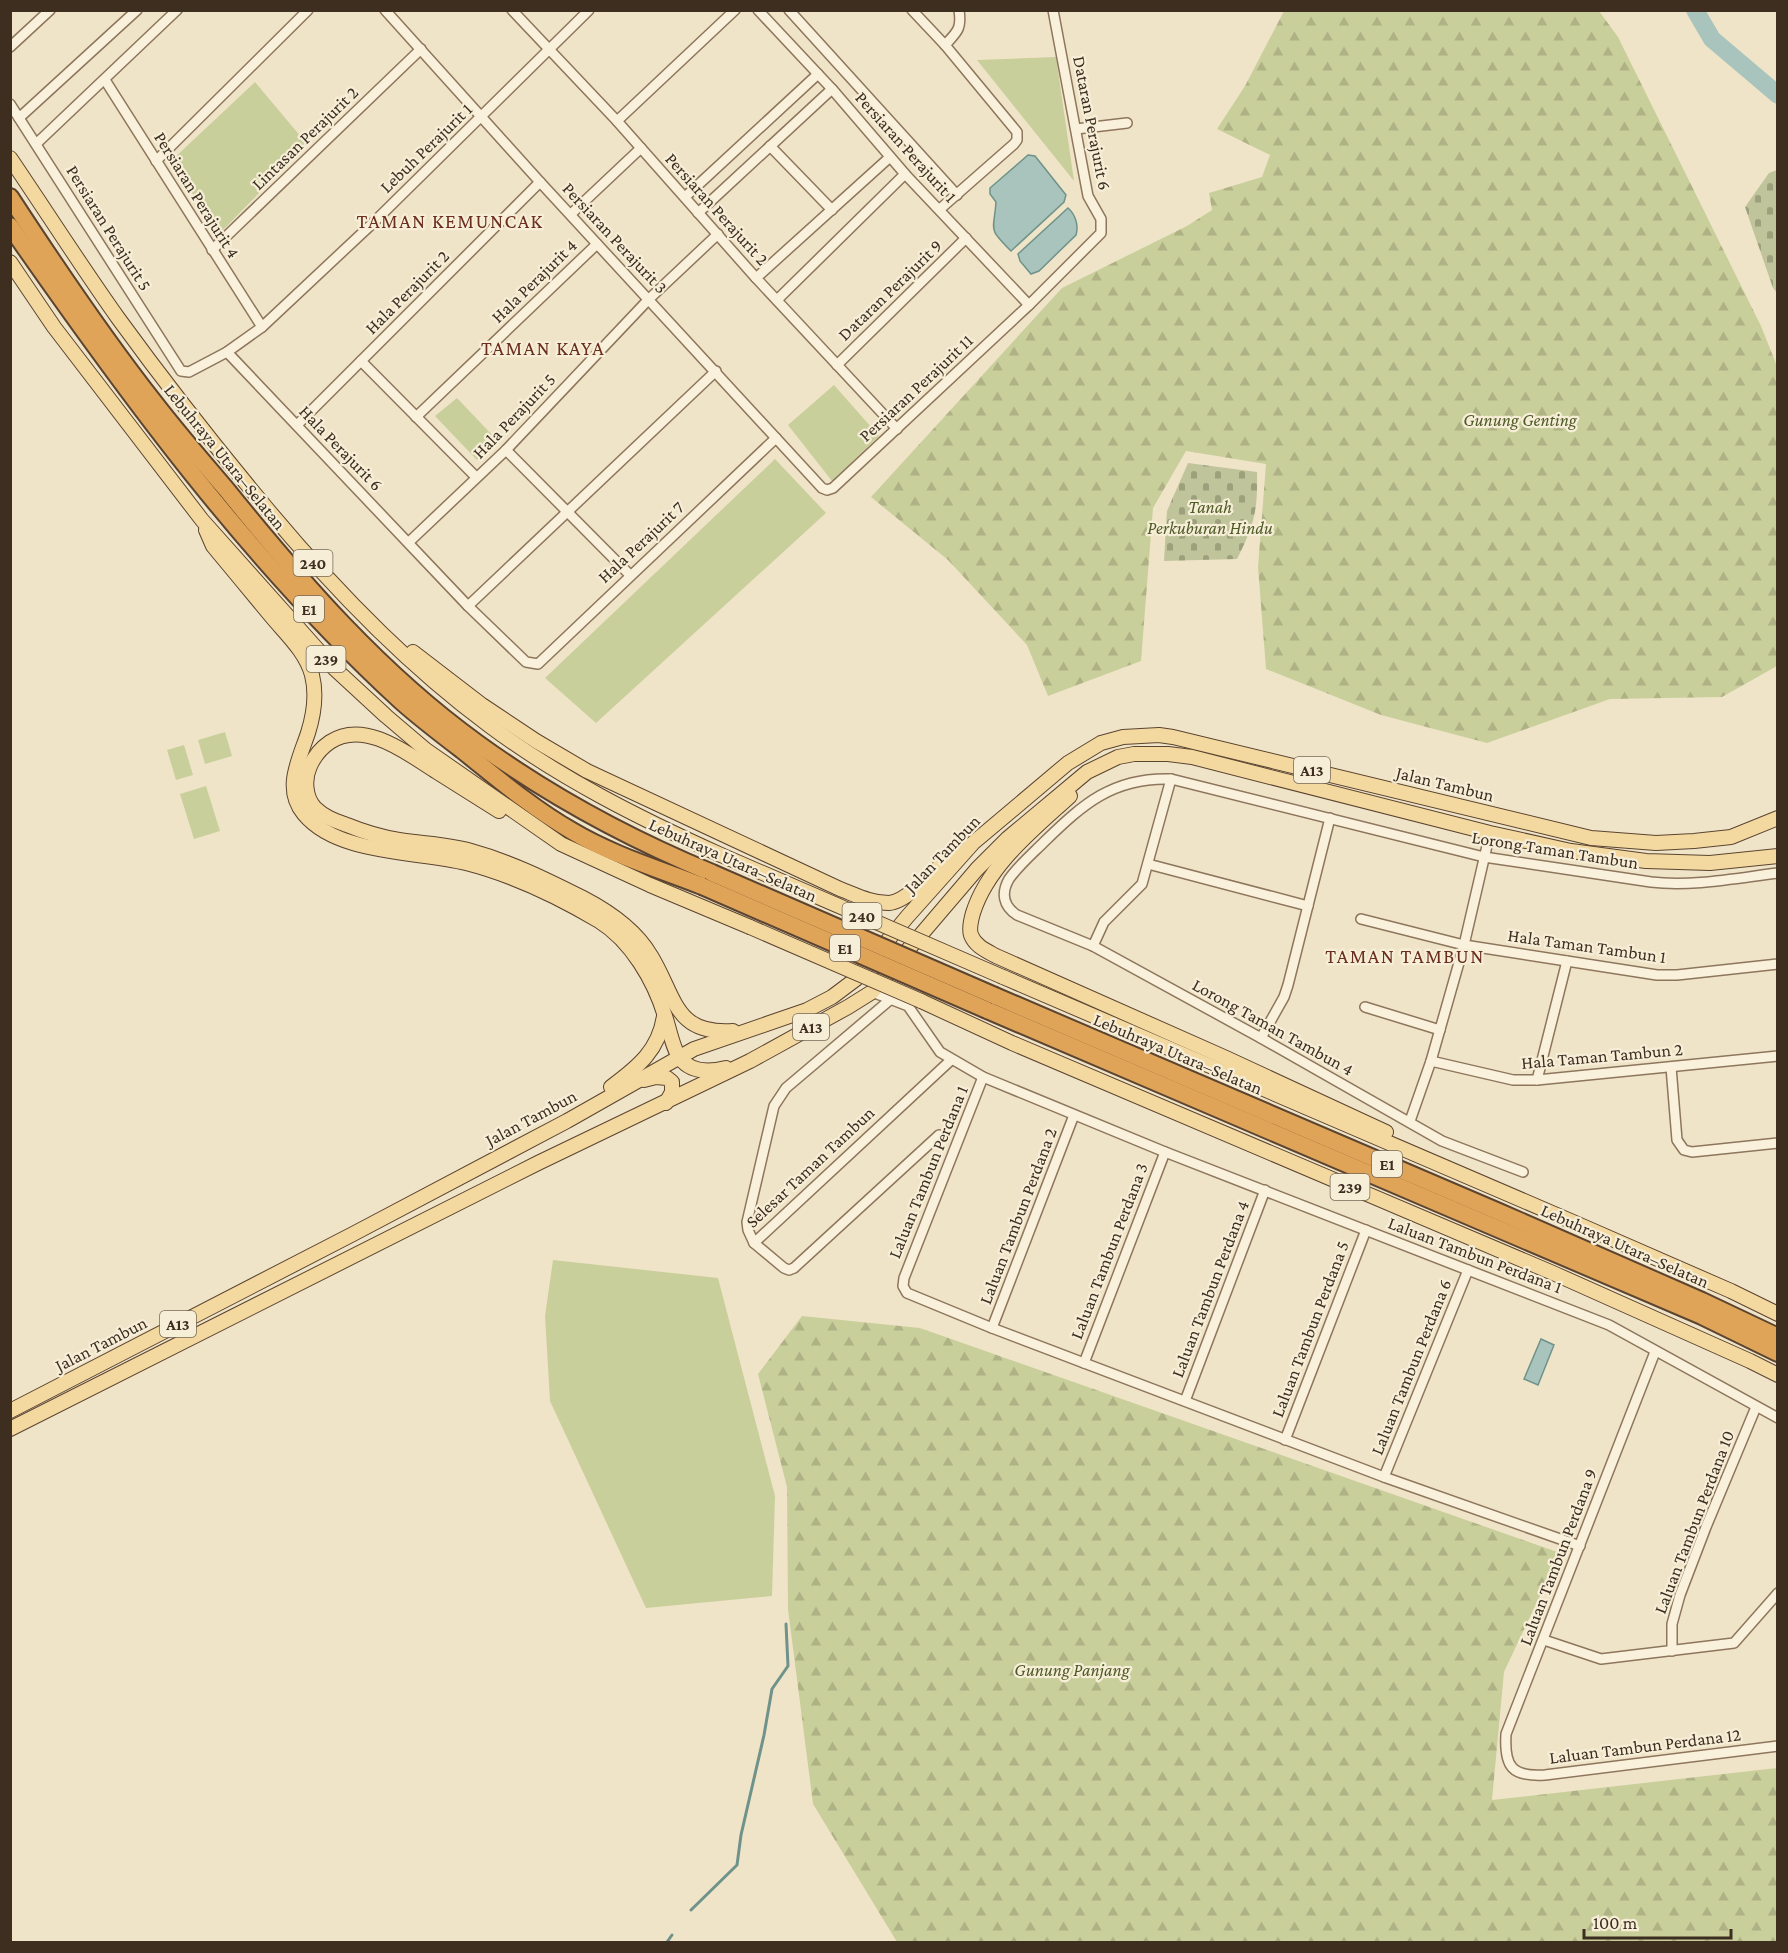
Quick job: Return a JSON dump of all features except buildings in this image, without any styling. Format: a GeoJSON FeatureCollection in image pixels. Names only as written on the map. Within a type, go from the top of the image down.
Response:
{"type":"FeatureCollection","features":[{"type":"Feature","properties":{"kind":"highway","name":"Lebuhraya Utara–Selatan"},"geometry":{"type":"LineString","coordinates":[[10,196],[63,276],[152,400],[306,585],[373,656],[476,742],[530,779],[707,880]]}},
{"type":"Feature","properties":{"kind":"highway","name":"Lebuhraya Utara–Selatan"},"geometry":{"type":"LineString","coordinates":[[10,226],[80,326],[190,472],[249,543],[332,635],[395,695],[518,795],[572,831],[612,850],[707,880],[1702,1316],[1778,1353]]}},
{"type":"Feature","properties":{"kind":"highway","name":"Lebuhraya Utara–Selatan"},"geometry":{"type":"LineString","coordinates":[[991,1003],[1520,1221],[1778,1337]]}},
{"type":"Feature","properties":{"kind":"main road","name":"240"},"geometry":{"type":"LineString","coordinates":[[10,158],[117,317],[172,390],[308,558],[380,633],[437,684],[491,727],[544,762],[610,802],[721,855],[1720,1286],[1778,1314]]}},
{"type":"Feature","properties":{"kind":"main road","name":"239"},"geometry":{"type":"LineString","coordinates":[[10,262],[54,327],[202,520],[334,668],[426,750],[561,844],[1012,1043],[1573,1282],[1750,1361],[1778,1376]]}},
{"type":"Feature","properties":{"kind":"main road"},"geometry":{"type":"LineString","coordinates":[[202,520],[213,546],[293,642],[311,671],[315,693],[314,708],[308,733],[295,765],[293,782],[297,805],[315,825],[365,846],[439,858],[493,871],[541,889],[583,911],[606,925],[640,963],[660,1000],[679,1058],[689,1067],[703,1071],[716,1071],[748,1062]]}},
{"type":"Feature","properties":{"kind":"main road"},"geometry":{"type":"LineString","coordinates":[[380,633],[415,654],[509,723],[587,771],[840,889],[871,901],[897,901],[913,890],[954,852],[974,843]]}},
{"type":"Feature","properties":{"kind":"main road"},"geometry":{"type":"LineString","coordinates":[[561,844],[526,828],[382,740],[352,734],[341,736],[320,749],[309,768],[306,779],[309,800],[326,816],[366,833],[469,850],[506,861],[545,879],[612,915],[630,930],[651,955],[674,1002],[688,1021],[697,1027],[717,1032],[752,1029]]}},
{"type":"Feature","properties":{"kind":"main road","name":"Jalan Tambun"},"geometry":{"type":"LineString","coordinates":[[10,1411],[350,1237],[567,1121],[694,1049],[807,1010],[832,997],[856,979],[907,917],[974,843],[1068,763],[1101,743],[1123,737],[1159,735],[1198,742],[1591,838],[1656,843],[1694,841],[1731,837],[1778,818]]}},
{"type":"Feature","properties":{"kind":"main road","name":"Jalan Tambun"},"geometry":{"type":"LineString","coordinates":[[10,1429],[91,1386],[538,1163],[748,1062],[872,992],[962,886],[1008,838],[1087,772],[1118,757],[1134,754],[1168,754],[1192,757],[1490,833],[1571,851],[1636,861],[1710,863],[1778,856]]}},
{"type":"Feature","properties":{"kind":"main road"},"geometry":{"type":"LineString","coordinates":[[1087,772],[1075,792],[1017,847],[983,887],[970,925],[970,934],[976,942],[996,956],[1450,1161],[1475,1180]]}},
{"type":"Feature","properties":{"kind":"main road"},"geometry":{"type":"LineString","coordinates":[[567,1121],[617,1083],[651,1052],[662,1030],[665,1014]]}},
{"type":"Feature","properties":{"kind":"main road"},"geometry":{"type":"LineString","coordinates":[[630,1084],[656,1077],[667,1078],[672,1083],[672,1092],[666,1102]]}},
{"type":"Feature","properties":{"kind":"main road"},"geometry":{"type":"LineString","coordinates":[[293,1287],[308,1273],[336,1255],[350,1237],[372,1237],[410,1219],[431,1217]]}},
{"type":"Feature","properties":{"kind":"street"},"geometry":{"type":"LineString","coordinates":[[10,47],[50,10]]}},
{"type":"Feature","properties":{"kind":"street"},"geometry":{"type":"LineString","coordinates":[[19,118],[137,10]]}},
{"type":"Feature","properties":{"kind":"street"},"geometry":{"type":"LineString","coordinates":[[36,144],[177,10]]}},
{"type":"Feature","properties":{"kind":"street"},"geometry":{"type":"LineString","coordinates":[[156,161],[309,10]]}},
{"type":"Feature","properties":{"kind":"street","name":"Persiaran Perajurit 3"},"geometry":{"type":"LineString","coordinates":[[385,10],[822,488]]}},
{"type":"Feature","properties":{"kind":"street","name":"Persiaran Perajurit 2"},"geometry":{"type":"LineString","coordinates":[[512,10],[617,121],[756,278],[897,429]]}},
{"type":"Feature","properties":{"kind":"street","name":"Lebuh Perajurit 1"},"geometry":{"type":"LineString","coordinates":[[227,352],[262,327],[589,10]]}},
{"type":"Feature","properties":{"kind":"street"},"geometry":{"type":"LineString","coordinates":[[617,121],[735,10]]}},
{"type":"Feature","properties":{"kind":"street","name":"Persiaran Perajurit 1"},"geometry":{"type":"LineString","coordinates":[[758,10],[832,89],[905,174],[1029,304]]}},
{"type":"Feature","properties":{"kind":"street","name":"Persiaran Perajurit 1"},"geometry":{"type":"LineString","coordinates":[[789,10],[957,195]]}},
{"type":"Feature","properties":{"kind":"street"},"geometry":{"type":"LineString","coordinates":[[912,10],[945,45],[1015,128],[1018,136],[1014,144],[940,209]]}},
{"type":"Feature","properties":{"kind":"street"},"geometry":{"type":"LineString","coordinates":[[945,45],[960,28],[959,10]]}},
{"type":"Feature","properties":{"kind":"street","name":"Dataran Perajurit 6"},"geometry":{"type":"LineString","coordinates":[[1053,10],[1088,196],[1101,219],[1102,226],[1098,238]]}},
{"type":"Feature","properties":{"kind":"street","name":"Lintasan Perajurit 2"},"geometry":{"type":"LineString","coordinates":[[212,250],[421,49]]}},
{"type":"Feature","properties":{"kind":"street"},"geometry":{"type":"LineString","coordinates":[[685,197],[818,74]]}},
{"type":"Feature","properties":{"kind":"street","name":"Persiaran Perajurit 4"},"geometry":{"type":"LineString","coordinates":[[105,80],[262,327]]}},
{"type":"Feature","properties":{"kind":"street"},"geometry":{"type":"LineString","coordinates":[[698,213],[832,89]]}},
{"type":"Feature","properties":{"kind":"street","name":"Persiaran Perajurit 5"},"geometry":{"type":"LineString","coordinates":[[10,104],[179,369],[189,372],[227,352]]}},
{"type":"Feature","properties":{"kind":"street"},"geometry":{"type":"LineString","coordinates":[[1076,129],[1126,123]]}},
{"type":"Feature","properties":{"kind":"street"},"geometry":{"type":"LineString","coordinates":[[770,146],[832,210]]}},
{"type":"Feature","properties":{"kind":"street"},"geometry":{"type":"LineString","coordinates":[[571,214],[641,148]]}},
{"type":"Feature","properties":{"kind":"street"},"geometry":{"type":"LineString","coordinates":[[756,278],[890,157]]}},
{"type":"Feature","properties":{"kind":"street"},"geometry":{"type":"LineString","coordinates":[[777,300],[905,174]]}},
{"type":"Feature","properties":{"kind":"street","name":"Hala Perajurit 2"},"geometry":{"type":"LineString","coordinates":[[297,425],[540,182]]}},
{"type":"Feature","properties":{"kind":"street","name":"Hala Perajurit 5"},"geometry":{"type":"LineString","coordinates":[[409,542],[506,450],[649,299],[718,234]]}},
{"type":"Feature","properties":{"kind":"street","name":"Dataran Perajurit 9"},"geometry":{"type":"LineString","coordinates":[[837,365],[966,238]]}},
{"type":"Feature","properties":{"kind":"street","name":"Persiaran Perajurit 11"},"geometry":{"type":"LineString","coordinates":[[822,488],[827,490],[833,488],[1098,238]]}},
{"type":"Feature","properties":{"kind":"street","name":"Hala Perajurit 4"},"geometry":{"type":"LineString","coordinates":[[416,417],[597,244]]}},
{"type":"Feature","properties":{"kind":"street","name":"Hala Perajurit 6"},"geometry":{"type":"LineString","coordinates":[[227,352],[468,606],[526,662]]}},
{"type":"Feature","properties":{"kind":"street"},"geometry":{"type":"LineString","coordinates":[[361,361],[476,477]]}},
{"type":"Feature","properties":{"kind":"street"},"geometry":{"type":"LineString","coordinates":[[468,606],[716,371]]}},
{"type":"Feature","properties":{"kind":"street","name":"Hala Perajurit 7"},"geometry":{"type":"LineString","coordinates":[[526,662],[538,664],[776,438]]}},
{"type":"Feature","properties":{"kind":"street"},"geometry":{"type":"LineString","coordinates":[[506,450],[630,575]]}},
{"type":"Feature","properties":{"kind":"street"},"geometry":{"type":"LineString","coordinates":[[1093,946],[1104,922],[1142,884],[1171,779]]}},
{"type":"Feature","properties":{"kind":"street","name":"Lorong Taman Tambun"},"geometry":{"type":"LineString","coordinates":[[1008,909],[1004,891],[1009,879],[1064,822],[1098,795],[1110,789],[1143,780],[1171,779],[1484,857],[1665,884],[1778,873]]}},
{"type":"Feature","properties":{"kind":"street"},"geometry":{"type":"LineString","coordinates":[[1262,1038],[1284,997],[1330,818]]}},
{"type":"Feature","properties":{"kind":"street"},"geometry":{"type":"LineString","coordinates":[[1410,1121],[1431,1061],[1464,945],[1490,833]]}},
{"type":"Feature","properties":{"kind":"street"},"geometry":{"type":"LineString","coordinates":[[1148,864],[1308,906]]}},
{"type":"Feature","properties":{"kind":"street","name":"Lorong Taman Tambun 4"},"geometry":{"type":"LineString","coordinates":[[1008,909],[1017,915],[1093,946],[1262,1038],[1442,1141],[1523,1172]]}},
{"type":"Feature","properties":{"kind":"street","name":"Hala Taman Tambun 1"},"geometry":{"type":"LineString","coordinates":[[1361,919],[1464,945],[1657,975],[1677,975],[1778,964]]}},
{"type":"Feature","properties":{"kind":"street"},"geometry":{"type":"LineString","coordinates":[[1537,1080],[1567,961]]}},
{"type":"Feature","properties":{"kind":"street","name":"Laluan Tambun Perdana 1"},"geometry":{"type":"LineString","coordinates":[[872,992],[908,1006],[940,1053],[983,1077],[1165,1152],[1609,1325],[1778,1418]]}},
{"type":"Feature","properties":{"kind":"street","name":"Selesar Taman Tambun"},"geometry":{"type":"LineString","coordinates":[[891,999],[797,1078],[779,1096],[774,1106],[747,1222],[754,1243],[951,1060]]}},
{"type":"Feature","properties":{"kind":"street"},"geometry":{"type":"LineString","coordinates":[[1365,1006],[1440,1029]]}},
{"type":"Feature","properties":{"kind":"street","name":"Hala Taman Tambun 2"},"geometry":{"type":"LineString","coordinates":[[1431,1061],[1502,1078],[1537,1080],[1778,1056]]}},
{"type":"Feature","properties":{"kind":"street"},"geometry":{"type":"LineString","coordinates":[[1671,1068],[1677,1140],[1684,1150],[1692,1152],[1778,1143]]}},
{"type":"Feature","properties":{"kind":"street","name":"Laluan Tambun Perdana 1"},"geometry":{"type":"LineString","coordinates":[[983,1077],[904,1278],[903,1286],[911,1295],[992,1328]]}},
{"type":"Feature","properties":{"kind":"street","name":"Laluan Tambun Perdana 2"},"geometry":{"type":"LineString","coordinates":[[992,1328],[1074,1115]]}},
{"type":"Feature","properties":{"kind":"street"},"geometry":{"type":"LineString","coordinates":[[754,1243],[784,1268],[789,1270],[794,1268],[939,1135]]}},
{"type":"Feature","properties":{"kind":"street","name":"Laluan Tambun Perdana 3"},"geometry":{"type":"LineString","coordinates":[[1084,1363],[1165,1152]]}},
{"type":"Feature","properties":{"kind":"street","name":"Laluan Tambun Perdana 4"},"geometry":{"type":"LineString","coordinates":[[1185,1401],[1265,1190]]}},
{"type":"Feature","properties":{"kind":"street","name":"Laluan Tambun Perdana 5"},"geometry":{"type":"LineString","coordinates":[[1285,1440],[1366,1230]]}},
{"type":"Feature","properties":{"kind":"street","name":"Laluan Tambun Perdana 6"},"geometry":{"type":"LineString","coordinates":[[1384,1477],[1468,1270]]}},
{"type":"Feature","properties":{"kind":"street"},"geometry":{"type":"LineString","coordinates":[[992,1328],[1384,1477],[1580,1546]]}},
{"type":"Feature","properties":{"kind":"street","name":"Laluan Tambun Perdana 9"},"geometry":{"type":"LineString","coordinates":[[1517,1773],[1508,1762],[1505,1748],[1506,1734],[1655,1352]]}},
{"type":"Feature","properties":{"kind":"street","name":"Laluan Tambun Perdana 10"},"geometry":{"type":"LineString","coordinates":[[1672,1652],[1672,1624],[1680,1595],[1756,1407]]}},
{"type":"Feature","properties":{"kind":"street"},"geometry":{"type":"LineString","coordinates":[[1544,1640],[1600,1659],[1672,1652],[1734,1642],[1778,1593]]}},
{"type":"Feature","properties":{"kind":"street","name":"Laluan Tambun Perdana 12"},"geometry":{"type":"LineString","coordinates":[[1517,1773],[1531,1776],[1545,1775],[1778,1746]]}},
{"type":"Feature","properties":{"kind":"green space","name":"Gunung Genting"},"geometry":{"type":"Polygon","coordinates":[[[1284,11],[1599,11],[1618,37],[1761,326],[1777,366],[1777,666],[1722,697],[1610,699],[1487,743],[1381,715],[1266,669],[1258,567],[1266,464],[1186,451],[1153,508],[1141,661],[1048,696],[1027,645],[948,560],[871,497],[1062,288],[1187,226],[1212,210],[1209,193],[1262,177],[1270,155],[1217,129],[1245,86],[1284,11]]]}},
{"type":"Feature","properties":{"kind":"green space"},"geometry":{"type":"Polygon","coordinates":[[[1056,57],[1074,181],[977,60],[1056,57]]]}},
{"type":"Feature","properties":{"kind":"green space"},"geometry":{"type":"Polygon","coordinates":[[[255,82],[307,144],[219,234],[171,161],[255,82]]]}},
{"type":"Feature","properties":{"kind":"green space"},"geometry":{"type":"Polygon","coordinates":[[[1778,170],[1777,293],[1773,288],[1745,207],[1769,173],[1778,170]]]}},
{"type":"Feature","properties":{"kind":"green space"},"geometry":{"type":"Polygon","coordinates":[[[834,385],[879,436],[832,481],[788,425],[834,385]]]}},
{"type":"Feature","properties":{"kind":"green space"},"geometry":{"type":"Polygon","coordinates":[[[457,398],[496,439],[477,460],[435,416],[457,398]]]}},
{"type":"Feature","properties":{"kind":"green space"},"geometry":{"type":"Polygon","coordinates":[[[775,459],[826,513],[596,723],[545,678],[775,459]]]}},
{"type":"Feature","properties":{"kind":"green space","name":"Tanah Perkuburan Hindu"},"geometry":{"type":"Polygon","coordinates":[[[1188,463],[1257,472],[1254,517],[1237,559],[1164,561],[1167,511],[1188,463]]]}},
{"type":"Feature","properties":{"kind":"green space"},"geometry":{"type":"Polygon","coordinates":[[[225,732],[232,756],[205,764],[198,740],[225,732]]]}},
{"type":"Feature","properties":{"kind":"green space"},"geometry":{"type":"Polygon","coordinates":[[[184,745],[193,775],[176,780],[167,750],[184,745]]]}},
{"type":"Feature","properties":{"kind":"green space"},"geometry":{"type":"Polygon","coordinates":[[[206,786],[220,831],[194,839],[180,794],[206,786]]]}},
{"type":"Feature","properties":{"kind":"green space"},"geometry":{"type":"Polygon","coordinates":[[[553,1260],[718,1278],[775,1496],[772,1596],[646,1608],[550,1401],[545,1316],[553,1260]]]}},
{"type":"Feature","properties":{"kind":"green space","name":"Gunung Panjang"},"geometry":{"type":"Polygon","coordinates":[[[802,1316],[920,1328],[1560,1553],[1504,1672],[1492,1800],[1777,1768],[1777,1942],[897,1942],[813,1804],[788,1609],[787,1487],[758,1374],[802,1316]]]}},
{"type":"Feature","properties":{"kind":"water"},"geometry":{"type":"Polygon","coordinates":[[[1028,155],[1035,156],[1066,195],[1064,202],[1011,251],[995,233],[996,202],[990,194],[990,188],[1028,155]]]}},
{"type":"Feature","properties":{"kind":"water"},"geometry":{"type":"Polygon","coordinates":[[[1068,208],[1076,220],[1076,235],[1039,271],[1031,274],[1020,261],[1018,254],[1068,208]]]}},
{"type":"Feature","properties":{"kind":"water"},"geometry":{"type":"Polygon","coordinates":[[[1541,1339],[1554,1345],[1538,1385],[1524,1379],[1541,1339]]]}},
{"type":"Feature","properties":{"kind":"waterway"},"geometry":{"type":"LineString","coordinates":[[1695,10],[1712,39],[1778,95]]}},
{"type":"Feature","properties":{"kind":"waterway"},"geometry":{"type":"LineString","coordinates":[[691,1910],[737,1865],[741,1835],[772,1689],[788,1666],[786,1624]]}},
{"type":"Feature","properties":{"kind":"waterway"},"geometry":{"type":"LineString","coordinates":[[667,1942],[672,1935]]}},
{"type":"Feature","properties":{"kind":"district","name":"TAMAN KEMUNCAK"},"geometry":{"type":"Point","coordinates":[450,221]}},
{"type":"Feature","properties":{"kind":"district","name":"TAMAN KAYA"},"geometry":{"type":"Point","coordinates":[543,348]}},
{"type":"Feature","properties":{"kind":"district","name":"TAMAN TAMBUN"},"geometry":{"type":"Point","coordinates":[1405,956]}}]}
